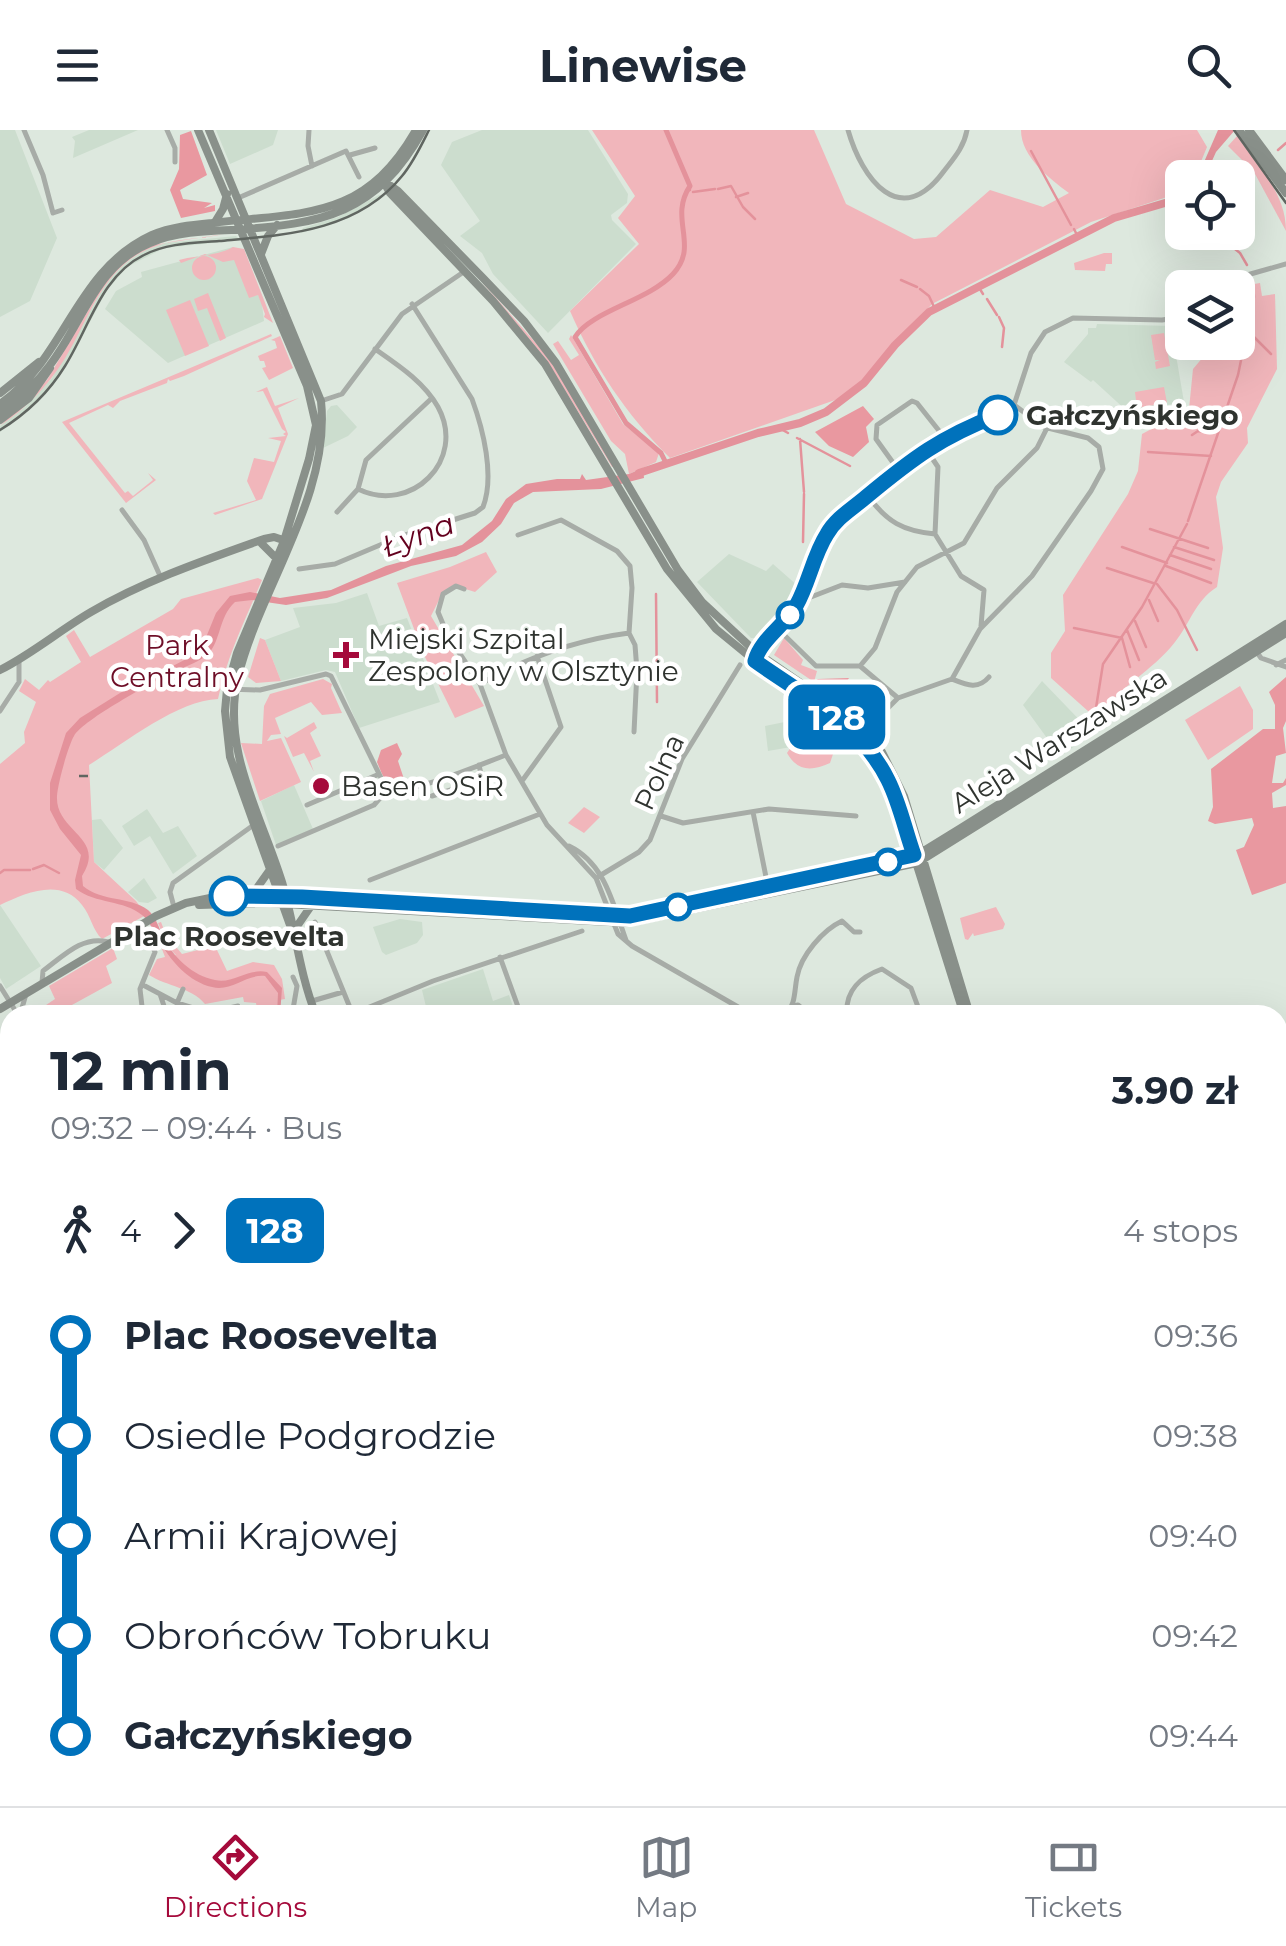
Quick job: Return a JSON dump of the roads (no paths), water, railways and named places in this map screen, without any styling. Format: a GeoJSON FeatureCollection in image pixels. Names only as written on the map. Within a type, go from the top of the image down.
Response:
{"type":"FeatureCollection","features":[{"type":"Feature","properties":{"kind":"street"},"geometry":{"type":"LineString","coordinates":[[24,130],[43,175],[53,213],[62,210]]}},
{"type":"Feature","properties":{"kind":"street"},"geometry":{"type":"LineString","coordinates":[[167,130],[175,148],[174,162]]}},
{"type":"Feature","properties":{"kind":"street"},"geometry":{"type":"LineString","coordinates":[[198,130],[226,194],[262,254],[317,402],[322,426],[287,542],[237,653],[226,724],[230,757],[293,932],[312,1005]]}},
{"type":"Feature","properties":{"kind":"street"},"geometry":{"type":"LineString","coordinates":[[209,130],[304,368]]}},
{"type":"Feature","properties":{"kind":"street"},"geometry":{"type":"LineString","coordinates":[[309,130],[312,166]]}},
{"type":"Feature","properties":{"kind":"street"},"geometry":{"type":"LineString","coordinates":[[0,393],[49,361],[89,287],[118,255],[161,232],[214,222],[277,226],[330,216],[373,193],[403,164],[420,130]]}},
{"type":"Feature","properties":{"kind":"street"},"geometry":{"type":"LineString","coordinates":[[848,130],[868,178],[883,190],[905,197],[923,194],[933,185],[963,146],[967,130]]}},
{"type":"Feature","properties":{"kind":"street"},"geometry":{"type":"LineString","coordinates":[[1240,130],[1286,193]]}},
{"type":"Feature","properties":{"kind":"street"},"geometry":{"type":"LineString","coordinates":[[1249,130],[1286,180]]}},
{"type":"Feature","properties":{"kind":"street"},"geometry":{"type":"LineString","coordinates":[[350,155],[375,148]]}},
{"type":"Feature","properties":{"kind":"street"},"geometry":{"type":"LineString","coordinates":[[238,198],[346,151],[359,178]]}},
{"type":"Feature","properties":{"kind":"street"},"geometry":{"type":"LineString","coordinates":[[383,181],[390,194],[517,327],[613,467]]}},
{"type":"Feature","properties":{"kind":"street"},"geometry":{"type":"LineString","coordinates":[[0,408],[30,388],[100,281],[128,254],[172,236],[333,206],[383,181]]}},
{"type":"Feature","properties":{"kind":"street"},"geometry":{"type":"LineString","coordinates":[[383,181],[398,191],[524,322],[556,363],[626,489],[687,583],[758,657],[841,720],[867,748],[885,774],[919,857]]}},
{"type":"Feature","properties":{"kind":"street"},"geometry":{"type":"LineString","coordinates":[[373,193],[390,194]]}},
{"type":"Feature","properties":{"kind":"street"},"geometry":{"type":"LineString","coordinates":[[214,222],[223,209],[226,194]]}},
{"type":"Feature","properties":{"kind":"street"},"geometry":{"type":"LineString","coordinates":[[262,254],[268,236],[277,226]]}},
{"type":"Feature","properties":{"kind":"street"},"geometry":{"type":"LineString","coordinates":[[1255,272],[1286,264]]}},
{"type":"Feature","properties":{"kind":"street"},"geometry":{"type":"LineString","coordinates":[[317,402],[342,394],[412,304],[465,271]]}},
{"type":"Feature","properties":{"kind":"street"},"geometry":{"type":"LineString","coordinates":[[298,569],[335,564],[483,507],[486,469],[478,414],[425,319],[412,304]]}},
{"type":"Feature","properties":{"kind":"street"},"geometry":{"type":"LineString","coordinates":[[758,657],[798,602],[826,536],[836,522],[944,437],[1014,405],[1035,344],[1058,323],[1082,318],[1165,320]]}},
{"type":"Feature","properties":{"kind":"street"},"geometry":{"type":"LineString","coordinates":[[358,489],[367,494],[396,496],[416,490],[438,469],[446,439],[444,422],[432,398],[409,374],[375,349]]}},
{"type":"Feature","properties":{"kind":"street"},"geometry":{"type":"LineString","coordinates":[[0,420],[38,388],[50,372],[49,361]]}},
{"type":"Feature","properties":{"kind":"street"},"geometry":{"type":"LineString","coordinates":[[337,512],[358,489],[366,460],[432,398]]}},
{"type":"Feature","properties":{"kind":"street"},"geometry":{"type":"LineString","coordinates":[[899,470],[874,431],[877,426],[912,401],[944,437]]}},
{"type":"Feature","properties":{"kind":"street"},"geometry":{"type":"LineString","coordinates":[[952,679],[980,628],[1032,576],[1103,469],[1099,447],[1088,438],[1047,428],[1014,405]]}},
{"type":"Feature","properties":{"kind":"street"},"geometry":{"type":"LineString","coordinates":[[860,666],[874,648],[896,592],[917,567],[964,543],[998,488],[1037,448],[1047,428]]}},
{"type":"Feature","properties":{"kind":"street"},"geometry":{"type":"LineString","coordinates":[[926,449],[938,467],[935,534],[961,576],[984,590],[980,628]]}},
{"type":"Feature","properties":{"kind":"street"},"geometry":{"type":"LineString","coordinates":[[868,496],[909,532],[935,534]]}},
{"type":"Feature","properties":{"kind":"street"},"geometry":{"type":"LineString","coordinates":[[122,510],[144,540],[162,578]]}},
{"type":"Feature","properties":{"kind":"street"},"geometry":{"type":"LineString","coordinates":[[518,535],[561,520],[622,555],[632,577],[634,732]]}},
{"type":"Feature","properties":{"kind":"street"},"geometry":{"type":"LineString","coordinates":[[1,670],[93,611],[162,578],[274,537],[287,542]]}},
{"type":"Feature","properties":{"kind":"street"},"geometry":{"type":"LineString","coordinates":[[251,544],[287,542]]}},
{"type":"Feature","properties":{"kind":"street"},"geometry":{"type":"LineString","coordinates":[[271,583],[277,559],[287,542]]}},
{"type":"Feature","properties":{"kind":"street"},"geometry":{"type":"LineString","coordinates":[[262,544],[277,559]]}},
{"type":"Feature","properties":{"kind":"street"},"geometry":{"type":"LineString","coordinates":[[798,602],[842,585],[868,588],[905,582]]}},
{"type":"Feature","properties":{"kind":"street"},"geometry":{"type":"LineString","coordinates":[[892,585],[896,592]]}},
{"type":"Feature","properties":{"kind":"street"},"geometry":{"type":"LineString","coordinates":[[464,589],[456,586],[445,592],[438,612],[448,636],[480,684],[506,755],[540,814],[554,834],[599,876],[618,934],[735,1005]]}},
{"type":"Feature","properties":{"kind":"street","name":"Aleja Warszawska"},"geometry":{"type":"LineString","coordinates":[[616,920],[633,923],[919,857],[1254,648],[1286,624]]}},
{"type":"Feature","properties":{"kind":"street"},"geometry":{"type":"LineString","coordinates":[[779,630],[808,662],[816,666],[860,666],[898,698]]}},
{"type":"Feature","properties":{"kind":"street"},"geometry":{"type":"LineString","coordinates":[[480,684],[537,656],[630,633]]}},
{"type":"Feature","properties":{"kind":"street","name":"Aleja Warszawska"},"geometry":{"type":"LineString","coordinates":[[1254,648],[1286,633]]}},
{"type":"Feature","properties":{"kind":"street"},"geometry":{"type":"LineString","coordinates":[[1254,648],[1261,658],[1285,668]]}},
{"type":"Feature","properties":{"kind":"street"},"geometry":{"type":"LineString","coordinates":[[522,781],[561,727],[537,656]]}},
{"type":"Feature","properties":{"kind":"street"},"geometry":{"type":"LineString","coordinates":[[758,657],[839,708],[870,738],[898,782],[964,1005]]}},
{"type":"Feature","properties":{"kind":"street"},"geometry":{"type":"LineString","coordinates":[[1276,666],[1286,660]]}},
{"type":"Feature","properties":{"kind":"street"},"geometry":{"type":"LineString","coordinates":[[0,711],[21,677],[19,662]]}},
{"type":"Feature","properties":{"kind":"street","name":"Polna"},"geometry":{"type":"LineString","coordinates":[[599,876],[639,852],[650,840],[682,759],[740,665]]}},
{"type":"Feature","properties":{"kind":"street"},"geometry":{"type":"LineString","coordinates":[[231,690],[260,690],[331,676],[387,790]]}},
{"type":"Feature","properties":{"kind":"street"},"geometry":{"type":"LineString","coordinates":[[859,726],[873,723],[898,698],[952,679],[972,686],[983,684],[989,676]]}},
{"type":"Feature","properties":{"kind":"street"},"geometry":{"type":"LineString","coordinates":[[870,738],[873,723]]}},
{"type":"Feature","properties":{"kind":"street"},"geometry":{"type":"LineString","coordinates":[[278,846],[374,805],[387,790],[420,784],[506,755]]}},
{"type":"Feature","properties":{"kind":"street"},"geometry":{"type":"LineString","coordinates":[[432,796],[463,786],[482,774],[479,765]]}},
{"type":"Feature","properties":{"kind":"street"},"geometry":{"type":"LineString","coordinates":[[307,805],[377,775]]}},
{"type":"Feature","properties":{"kind":"street"},"geometry":{"type":"LineString","coordinates":[[661,816],[693,823],[768,810],[856,816]]}},
{"type":"Feature","properties":{"kind":"street"},"geometry":{"type":"LineString","coordinates":[[753,812],[768,887]]}},
{"type":"Feature","properties":{"kind":"street"},"geometry":{"type":"LineString","coordinates":[[370,880],[540,814]]}},
{"type":"Feature","properties":{"kind":"street"},"geometry":{"type":"LineString","coordinates":[[256,823],[268,871],[282,900]]}},
{"type":"Feature","properties":{"kind":"street"},"geometry":{"type":"LineString","coordinates":[[178,906],[170,892],[172,883],[256,823]]}},
{"type":"Feature","properties":{"kind":"street","name":"Aleja Warszawska"},"geometry":{"type":"LineString","coordinates":[[616,920],[919,857]]}},
{"type":"Feature","properties":{"kind":"street"},"geometry":{"type":"LineString","coordinates":[[252,895],[268,871]]}},
{"type":"Feature","properties":{"kind":"street"},"geometry":{"type":"LineString","coordinates":[[599,876],[605,901],[616,920]]}},
{"type":"Feature","properties":{"kind":"street"},"geometry":{"type":"LineString","coordinates":[[6,1005],[156,916],[210,898],[252,895],[311,906],[596,914],[616,920]]}},
{"type":"Feature","properties":{"kind":"street"},"geometry":{"type":"LineString","coordinates":[[178,906],[282,900],[616,920]]}},
{"type":"Feature","properties":{"kind":"street"},"geometry":{"type":"LineString","coordinates":[[596,914],[605,901]]}},
{"type":"Feature","properties":{"kind":"street"},"geometry":{"type":"LineString","coordinates":[[293,932],[311,906]]}},
{"type":"Feature","properties":{"kind":"street"},"geometry":{"type":"LineString","coordinates":[[792,1005],[798,972],[826,932],[842,920],[854,932],[860,932]]}},
{"type":"Feature","properties":{"kind":"street"},"geometry":{"type":"LineString","coordinates":[[315,922],[348,1005]]}},
{"type":"Feature","properties":{"kind":"street"},"geometry":{"type":"LineString","coordinates":[[142,1005],[140,989],[155,952],[143,923]]}},
{"type":"Feature","properties":{"kind":"street"},"geometry":{"type":"LineString","coordinates":[[626,940],[633,923]]}},
{"type":"Feature","properties":{"kind":"street"},"geometry":{"type":"LineString","coordinates":[[378,1005],[500,957],[582,931]]}},
{"type":"Feature","properties":{"kind":"street"},"geometry":{"type":"LineString","coordinates":[[500,957],[518,1005]]}},
{"type":"Feature","properties":{"kind":"street"},"geometry":{"type":"LineString","coordinates":[[846,1005],[853,988],[882,969],[911,988],[917,1005]]}},
{"type":"Feature","properties":{"kind":"street"},"geometry":{"type":"LineString","coordinates":[[293,977],[297,986],[294,1005]]}},
{"type":"Feature","properties":{"kind":"street"},"geometry":{"type":"LineString","coordinates":[[297,986],[308,984]]}},
{"type":"Feature","properties":{"kind":"street"},"geometry":{"type":"LineString","coordinates":[[0,986],[13,1005]]}},
{"type":"Feature","properties":{"kind":"street"},"geometry":{"type":"LineString","coordinates":[[145,986],[181,1004],[183,988]]}},
{"type":"Feature","properties":{"kind":"street"},"geometry":{"type":"LineString","coordinates":[[311,1001],[343,992]]}},
{"type":"Feature","properties":{"kind":"street"},"geometry":{"type":"LineString","coordinates":[[22,1005],[26,993]]}},
{"type":"Feature","properties":{"kind":"street"},"geometry":{"type":"LineString","coordinates":[[160,994],[163,1005]]}},
{"type":"Feature","properties":{"kind":"waterway"},"geometry":{"type":"LineString","coordinates":[[666,130],[690,186],[682,210],[681,263],[662,283],[594,320],[575,337],[626,423],[661,453],[666,463]]}},
{"type":"Feature","properties":{"kind":"waterway"},"geometry":{"type":"LineString","coordinates":[[1278,150],[1286,143]]}},
{"type":"Feature","properties":{"kind":"waterway"},"geometry":{"type":"LineString","coordinates":[[1031,151],[1071,225]]}},
{"type":"Feature","properties":{"kind":"waterway"},"geometry":{"type":"LineString","coordinates":[[718,189],[731,186],[755,219]]}},
{"type":"Feature","properties":{"kind":"waterway"},"geometry":{"type":"LineString","coordinates":[[693,192],[715,189]]}},
{"type":"Feature","properties":{"kind":"waterway"},"geometry":{"type":"LineString","coordinates":[[736,197],[748,193]]}},
{"type":"Feature","properties":{"kind":"waterway","name":"Łyna"},"geometry":{"type":"LineString","coordinates":[[639,473],[826,412],[864,383],[929,312],[1114,218],[1165,203]]}},
{"type":"Feature","properties":{"kind":"waterway"},"geometry":{"type":"LineString","coordinates":[[1074,229],[1077,235]]}},
{"type":"Feature","properties":{"kind":"waterway"},"geometry":{"type":"LineString","coordinates":[[1236,250],[1247,265]]}},
{"type":"Feature","properties":{"kind":"waterway"},"geometry":{"type":"LineString","coordinates":[[901,280],[917,287]]}},
{"type":"Feature","properties":{"kind":"waterway","name":"Łyna"},"geometry":{"type":"LineString","coordinates":[[978,286],[983,294]]}},
{"type":"Feature","properties":{"kind":"waterway"},"geometry":{"type":"LineString","coordinates":[[920,289],[935,309]]}},
{"type":"Feature","properties":{"kind":"waterway"},"geometry":{"type":"LineString","coordinates":[[987,299],[997,315]]}},
{"type":"Feature","properties":{"kind":"waterway"},"geometry":{"type":"LineString","coordinates":[[999,317],[1004,328],[1002,347]]}},
{"type":"Feature","properties":{"kind":"waterway"},"geometry":{"type":"LineString","coordinates":[[1255,338],[1271,354]]}},
{"type":"Feature","properties":{"kind":"waterway"},"geometry":{"type":"LineString","coordinates":[[1188,521],[1241,360]]}},
{"type":"Feature","properties":{"kind":"waterway"},"geometry":{"type":"LineString","coordinates":[[1207,421],[1221,419]]}},
{"type":"Feature","properties":{"kind":"waterway","name":"Łyna"},"geometry":{"type":"LineString","coordinates":[[779,428],[788,433]]}},
{"type":"Feature","properties":{"kind":"waterway"},"geometry":{"type":"LineString","coordinates":[[1192,435],[1198,431],[1217,432]]}},
{"type":"Feature","properties":{"kind":"waterway"},"geometry":{"type":"LineString","coordinates":[[797,438],[850,466]]}},
{"type":"Feature","properties":{"kind":"waterway"},"geometry":{"type":"LineString","coordinates":[[800,439],[804,492]]}},
{"type":"Feature","properties":{"kind":"waterway"},"geometry":{"type":"LineString","coordinates":[[1148,452],[1211,456]]}},
{"type":"Feature","properties":{"kind":"waterway"},"geometry":{"type":"LineString","coordinates":[[803,542],[804,494]]}},
{"type":"Feature","properties":{"kind":"waterway"},"geometry":{"type":"LineString","coordinates":[[1095,714],[1103,664],[1142,607],[1187,524]]}},
{"type":"Feature","properties":{"kind":"waterway"},"geometry":{"type":"LineString","coordinates":[[1150,529],[1208,548]]}},
{"type":"Feature","properties":{"kind":"waterway"},"geometry":{"type":"LineString","coordinates":[[1122,547],[1167,563]]}},
{"type":"Feature","properties":{"kind":"waterway"},"geometry":{"type":"LineString","coordinates":[[1174,547],[1214,560]]}},
{"type":"Feature","properties":{"kind":"waterway"},"geometry":{"type":"LineString","coordinates":[[1170,555],[1211,569]]}},
{"type":"Feature","properties":{"kind":"waterway"},"geometry":{"type":"LineString","coordinates":[[1166,566],[1211,583]]}},
{"type":"Feature","properties":{"kind":"waterway"},"geometry":{"type":"LineString","coordinates":[[1107,568],[1153,583]]}},
{"type":"Feature","properties":{"kind":"waterway"},"geometry":{"type":"LineString","coordinates":[[1157,584],[1177,610],[1197,650]]}},
{"type":"Feature","properties":{"kind":"waterway"},"geometry":{"type":"LineString","coordinates":[[656,594],[657,702]]}},
{"type":"Feature","properties":{"kind":"waterway"},"geometry":{"type":"LineString","coordinates":[[1149,600],[1158,621]]}},
{"type":"Feature","properties":{"kind":"waterway"},"geometry":{"type":"LineString","coordinates":[[1135,621],[1146,647]]}},
{"type":"Feature","properties":{"kind":"waterway"},"geometry":{"type":"LineString","coordinates":[[1074,628],[1122,638],[1130,667]]}},
{"type":"Feature","properties":{"kind":"waterway"},"geometry":{"type":"LineString","coordinates":[[1127,630],[1139,660]]}},
{"type":"Feature","properties":{"kind":"waterway"},"geometry":{"type":"LineString","coordinates":[[33,869],[44,865],[59,873]]}},
{"type":"Feature","properties":{"kind":"waterway"},"geometry":{"type":"LineString","coordinates":[[0,873],[30,870]]}},
{"type":"Feature","properties":{"kind":"tram line"},"geometry":{"type":"LineString","coordinates":[[0,430],[28,410],[52,385],[106,289],[129,264],[171,246],[294,233],[341,220],[384,195],[406,171],[429,130]]}},
{"type":"Feature","properties":{"kind":"tram line"},"geometry":{"type":"LineString","coordinates":[[1234,130],[1286,203]]}},
{"type":"Feature","properties":{"kind":"railway"},"geometry":{"type":"LineString","coordinates":[[79,776],[88,776]]}},
{"type":"Feature","properties":{"kind":"place","name":"Gałczyńskiego"},"geometry":{"type":"Point","coordinates":[998,415]}},
{"type":"Feature","properties":{"kind":"place","name":"Miejski Szpital Zespolony w Olsztynie"},"geometry":{"type":"Point","coordinates":[346,655]}},
{"type":"Feature","properties":{"kind":"place","name":"Basen OSiR"},"geometry":{"type":"Point","coordinates":[321,786]}},
{"type":"Feature","properties":{"kind":"place","name":"Plac Roosevelta"},"geometry":{"type":"Point","coordinates":[229,896]}},
{"type":"Feature","properties":{"kind":"park label","name":"Park Centralny"},"geometry":{"type":"Point","coordinates":[177,661]}}]}
